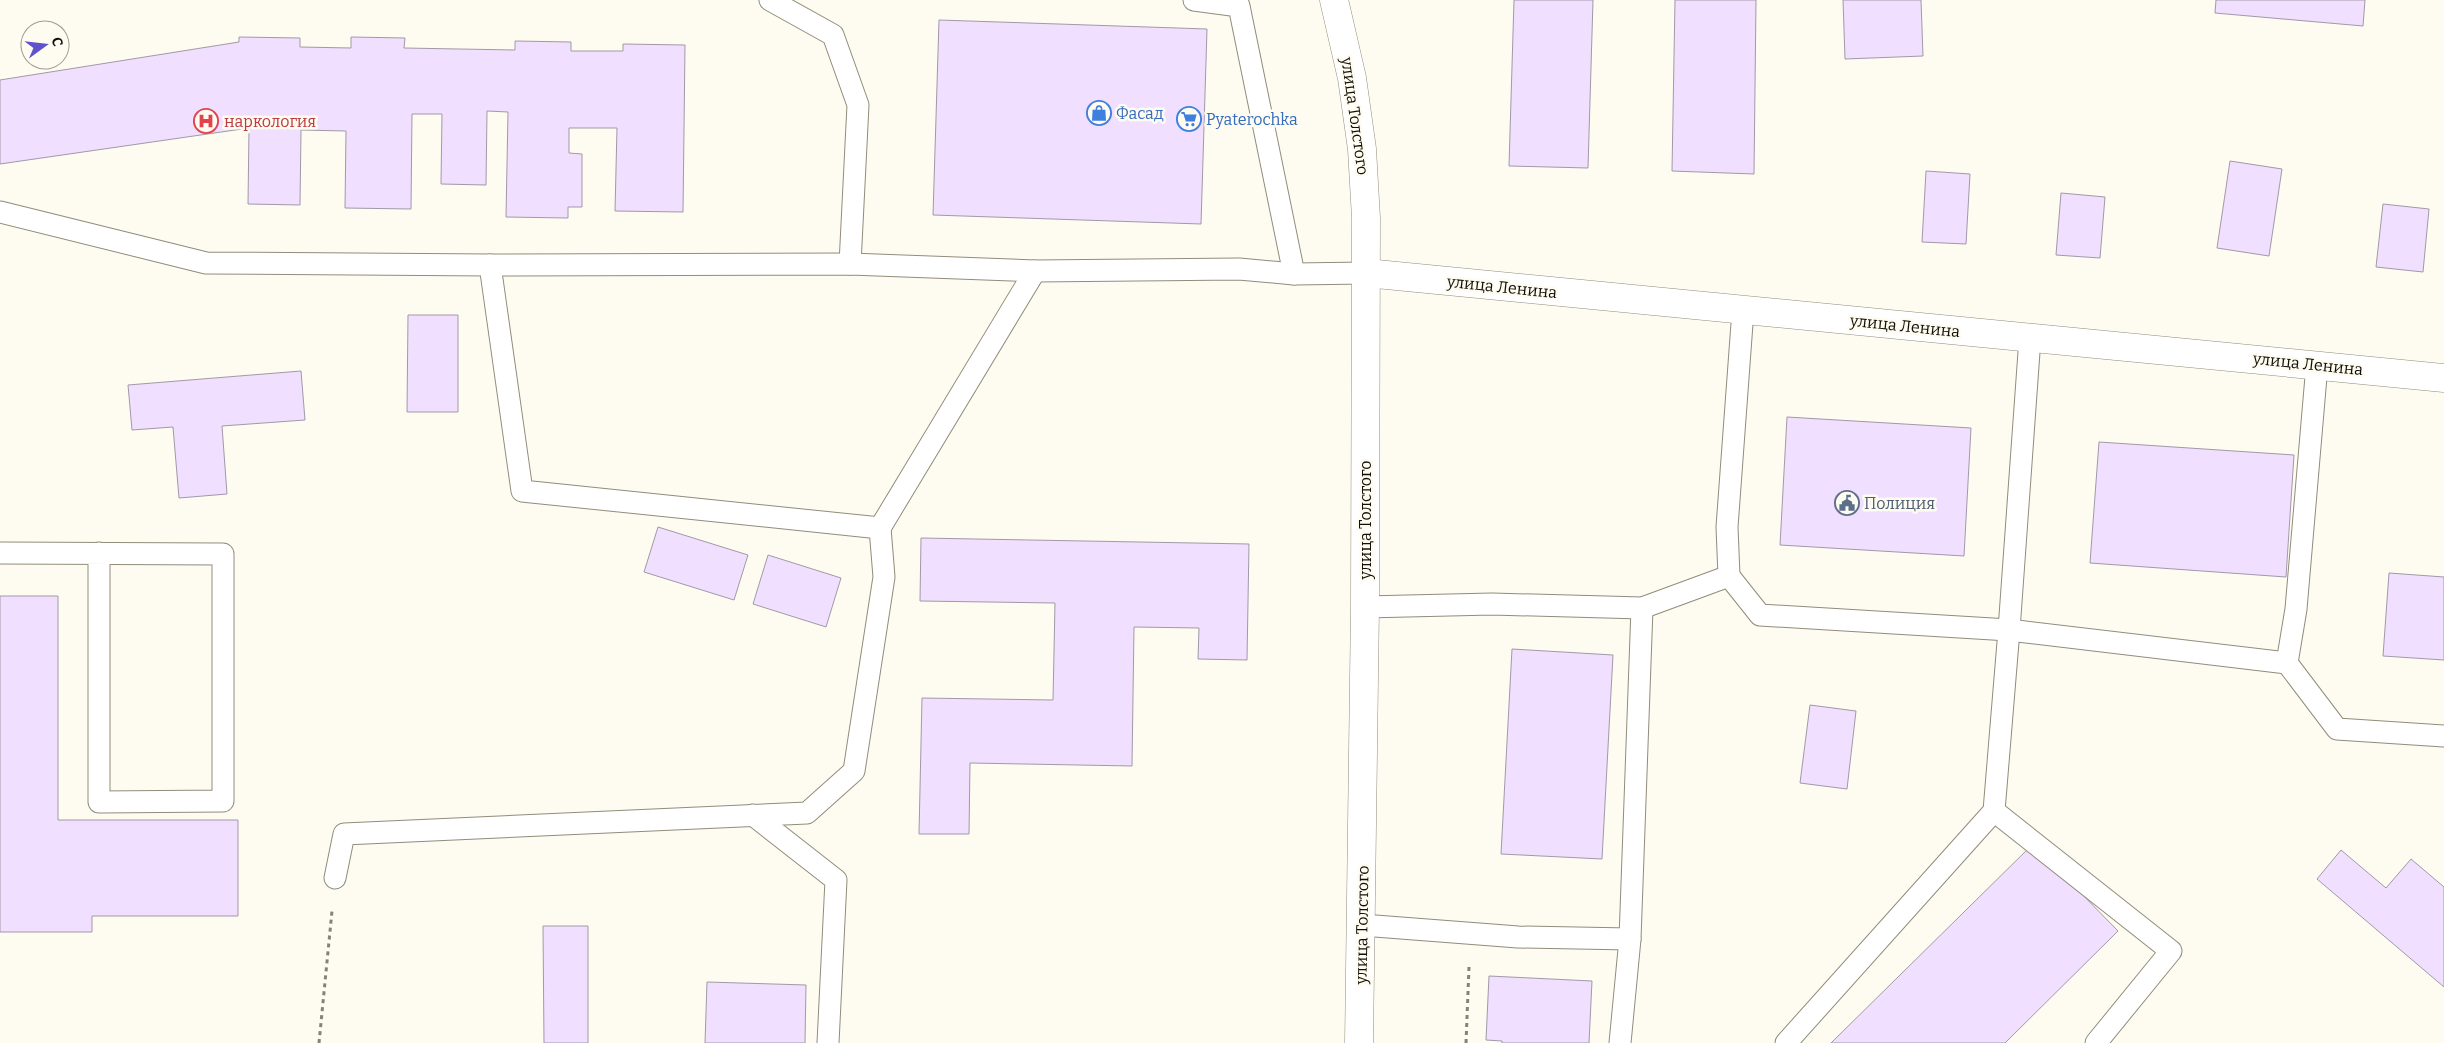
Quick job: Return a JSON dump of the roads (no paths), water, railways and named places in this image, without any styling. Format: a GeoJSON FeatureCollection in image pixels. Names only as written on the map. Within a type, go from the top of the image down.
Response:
{"type":"FeatureCollection","features":[{"type":"Feature","properties":{"kind":"street","name":"улица Толстого"},"geometry":{"type":"LineString","coordinates":[[1334,0],[1352,78],[1362,149],[1366,218],[1365,607],[1359,1043]]}},
{"type":"Feature","properties":{"kind":"street","name":"улица Ленина"},"geometry":{"type":"LineString","coordinates":[[1366,273],[2444,378]]}},
{"type":"Feature","properties":{"kind":"lane"},"geometry":{"type":"LineString","coordinates":[[770,0],[833,35],[858,105],[850,264]]}},
{"type":"Feature","properties":{"kind":"lane"},"geometry":{"type":"LineString","coordinates":[[1194,0],[1239,6],[1294,274]]}},
{"type":"Feature","properties":{"kind":"lane"},"geometry":{"type":"LineString","coordinates":[[0,212],[206,262],[490,266],[850,264],[1035,271],[1239,269],[1294,274],[1366,273]]}},
{"type":"Feature","properties":{"kind":"lane"},"geometry":{"type":"LineString","coordinates":[[490,266],[522,491],[880,528]]}},
{"type":"Feature","properties":{"kind":"lane"},"geometry":{"type":"LineString","coordinates":[[335,878],[344,834],[807,813],[854,771],[884,577],[880,528],[1035,271]]}},
{"type":"Feature","properties":{"kind":"lane"},"geometry":{"type":"LineString","coordinates":[[1743,310],[1727,527],[1729,576],[1760,615],[2009,630],[2287,663],[2337,729],[2444,736]]}},
{"type":"Feature","properties":{"kind":"lane"},"geometry":{"type":"LineString","coordinates":[[1786,1043],[1994,811],[2030,338]]}},
{"type":"Feature","properties":{"kind":"lane"},"geometry":{"type":"LineString","coordinates":[[2287,663],[2296,609],[2317,365]]}},
{"type":"Feature","properties":{"kind":"lane"},"geometry":{"type":"LineString","coordinates":[[0,553],[223,554],[223,801],[100,802],[99,554]]}},
{"type":"Feature","properties":{"kind":"lane"},"geometry":{"type":"LineString","coordinates":[[1365,607],[1492,604],[1642,608],[1729,576]]}},
{"type":"Feature","properties":{"kind":"lane"},"geometry":{"type":"LineString","coordinates":[[1620,1043],[1630,939],[1642,608]]}},
{"type":"Feature","properties":{"kind":"lane"},"geometry":{"type":"LineString","coordinates":[[1994,811],[2170,952],[2096,1043]]}},
{"type":"Feature","properties":{"kind":"lane"},"geometry":{"type":"LineString","coordinates":[[754,815],[836,880],[828,1043]]}},
{"type":"Feature","properties":{"kind":"lane"},"geometry":{"type":"LineString","coordinates":[[1362,925],[1518,937],[1630,939]]}},
{"type":"Feature","properties":{"kind":"place","name":"Фасад"},"geometry":{"type":"Point","coordinates":[1099,113]}},
{"type":"Feature","properties":{"kind":"place","name":"Pyaterochka"},"geometry":{"type":"Point","coordinates":[1189,119]}},
{"type":"Feature","properties":{"kind":"place","name":"наркология"},"geometry":{"type":"Point","coordinates":[206,121]}},
{"type":"Feature","properties":{"kind":"place","name":"Полиция"},"geometry":{"type":"Point","coordinates":[1847,503]}}]}
